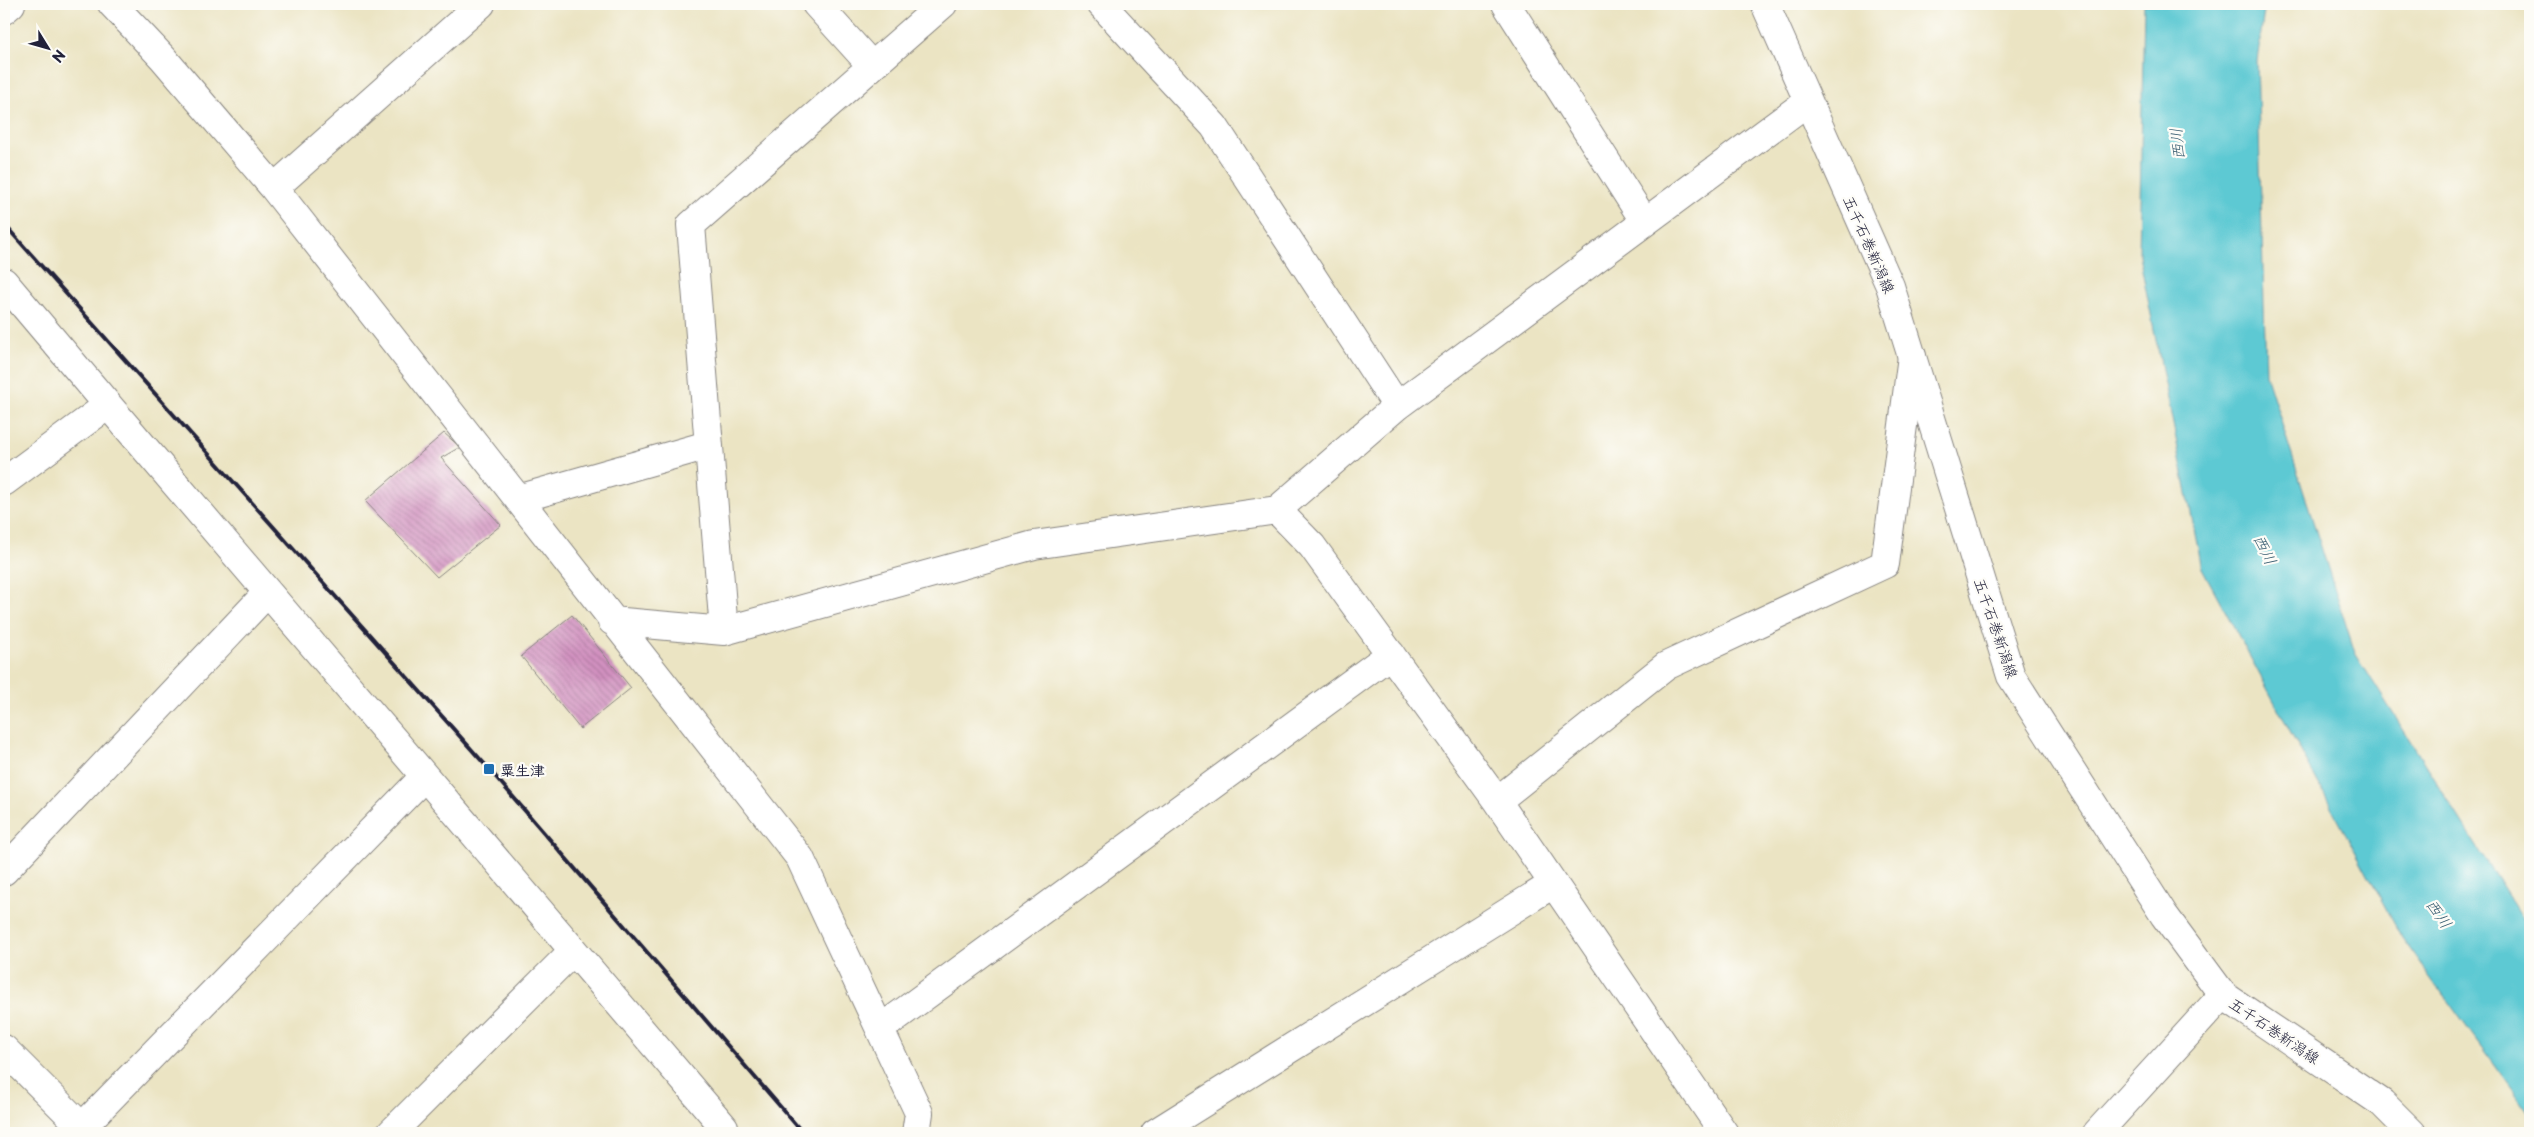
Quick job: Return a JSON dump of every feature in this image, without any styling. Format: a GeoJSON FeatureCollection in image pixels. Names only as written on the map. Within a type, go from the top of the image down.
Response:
{"type":"FeatureCollection","features":[{"type":"Feature","properties":{"kind":"street"},"geometry":{"type":"LineString","coordinates":[[4,10],[12,4]]}},
{"type":"Feature","properties":{"kind":"street"},"geometry":{"type":"LineString","coordinates":[[112,4],[163,58],[274,188],[612,621],[800,858],[919,1113],[916,1133]]}},
{"type":"Feature","properties":{"kind":"street"},"geometry":{"type":"LineString","coordinates":[[274,188],[481,4]]}},
{"type":"Feature","properties":{"kind":"street"},"geometry":{"type":"LineString","coordinates":[[816,4],[872,66]]}},
{"type":"Feature","properties":{"kind":"street"},"geometry":{"type":"LineString","coordinates":[[724,631],[691,225],[943,4]]}},
{"type":"Feature","properties":{"kind":"street"},"geometry":{"type":"LineString","coordinates":[[1101,4],[1214,126],[1398,406]]}},
{"type":"Feature","properties":{"kind":"street"},"geometry":{"type":"LineString","coordinates":[[1506,4],[1645,222]]}},
{"type":"Feature","properties":{"kind":"street","name":"五千石巻新潟線"},"geometry":{"type":"LineString","coordinates":[[1765,4],[1890,286],[2011,676],[2164,915],[2223,995],[2382,1103],[2412,1133]]}},
{"type":"Feature","properties":{"kind":"street"},"geometry":{"type":"LineString","coordinates":[[612,621],[724,631],[1034,545],[1277,510],[1398,406],[1807,102]]}},
{"type":"Feature","properties":{"kind":"street"},"geometry":{"type":"LineString","coordinates":[[4,282],[267,593],[724,1127],[719,1133]]}},
{"type":"Feature","properties":{"kind":"street"},"geometry":{"type":"LineString","coordinates":[[1497,801],[1666,666],[1885,564],[1912,356]]}},
{"type":"Feature","properties":{"kind":"street"},"geometry":{"type":"LineString","coordinates":[[4,482],[108,404]]}},
{"type":"Feature","properties":{"kind":"street"},"geometry":{"type":"LineString","coordinates":[[518,499],[708,445]]}},
{"type":"Feature","properties":{"kind":"street"},"geometry":{"type":"LineString","coordinates":[[1277,510],[1312,546],[1497,801],[1724,1133]]}},
{"type":"Feature","properties":{"kind":"street"},"geometry":{"type":"LineString","coordinates":[[4,871],[267,593]]}},
{"type":"Feature","properties":{"kind":"street"},"geometry":{"type":"LineString","coordinates":[[880,1029],[1391,654]]}},
{"type":"Feature","properties":{"kind":"street"},"geometry":{"type":"LineString","coordinates":[[4,1049],[85,1130],[424,777]]}},
{"type":"Feature","properties":{"kind":"street"},"geometry":{"type":"LineString","coordinates":[[1155,1133],[1553,884]]}},
{"type":"Feature","properties":{"kind":"street"},"geometry":{"type":"LineString","coordinates":[[391,1133],[573,951]]}},
{"type":"Feature","properties":{"kind":"street"},"geometry":{"type":"LineString","coordinates":[[2097,1133],[2223,995]]}},
{"type":"Feature","properties":{"kind":"water","name":"西川"},"geometry":{"type":"Polygon","coordinates":[[[2144,4],[2265,4],[2257,61],[2266,374],[2355,653],[2530,931],[2530,1114],[2402,938],[2202,568],[2139,255],[2144,4]]]}},
{"type":"Feature","properties":{"kind":"building"},"geometry":{"type":"Polygon","coordinates":[[[444,433],[460,447],[441,458],[501,525],[437,577],[365,501],[444,433]]]}},
{"type":"Feature","properties":{"kind":"building"},"geometry":{"type":"Polygon","coordinates":[[[572,615],[631,688],[580,729],[521,656],[572,615]]]}},
{"type":"Feature","properties":{"kind":"railway"},"geometry":{"type":"LineString","coordinates":[[4,224],[489,769],[803,1133]]}},
{"type":"Feature","properties":{"kind":"place","name":"粟生津"},"geometry":{"type":"Point","coordinates":[489,769]}}]}
